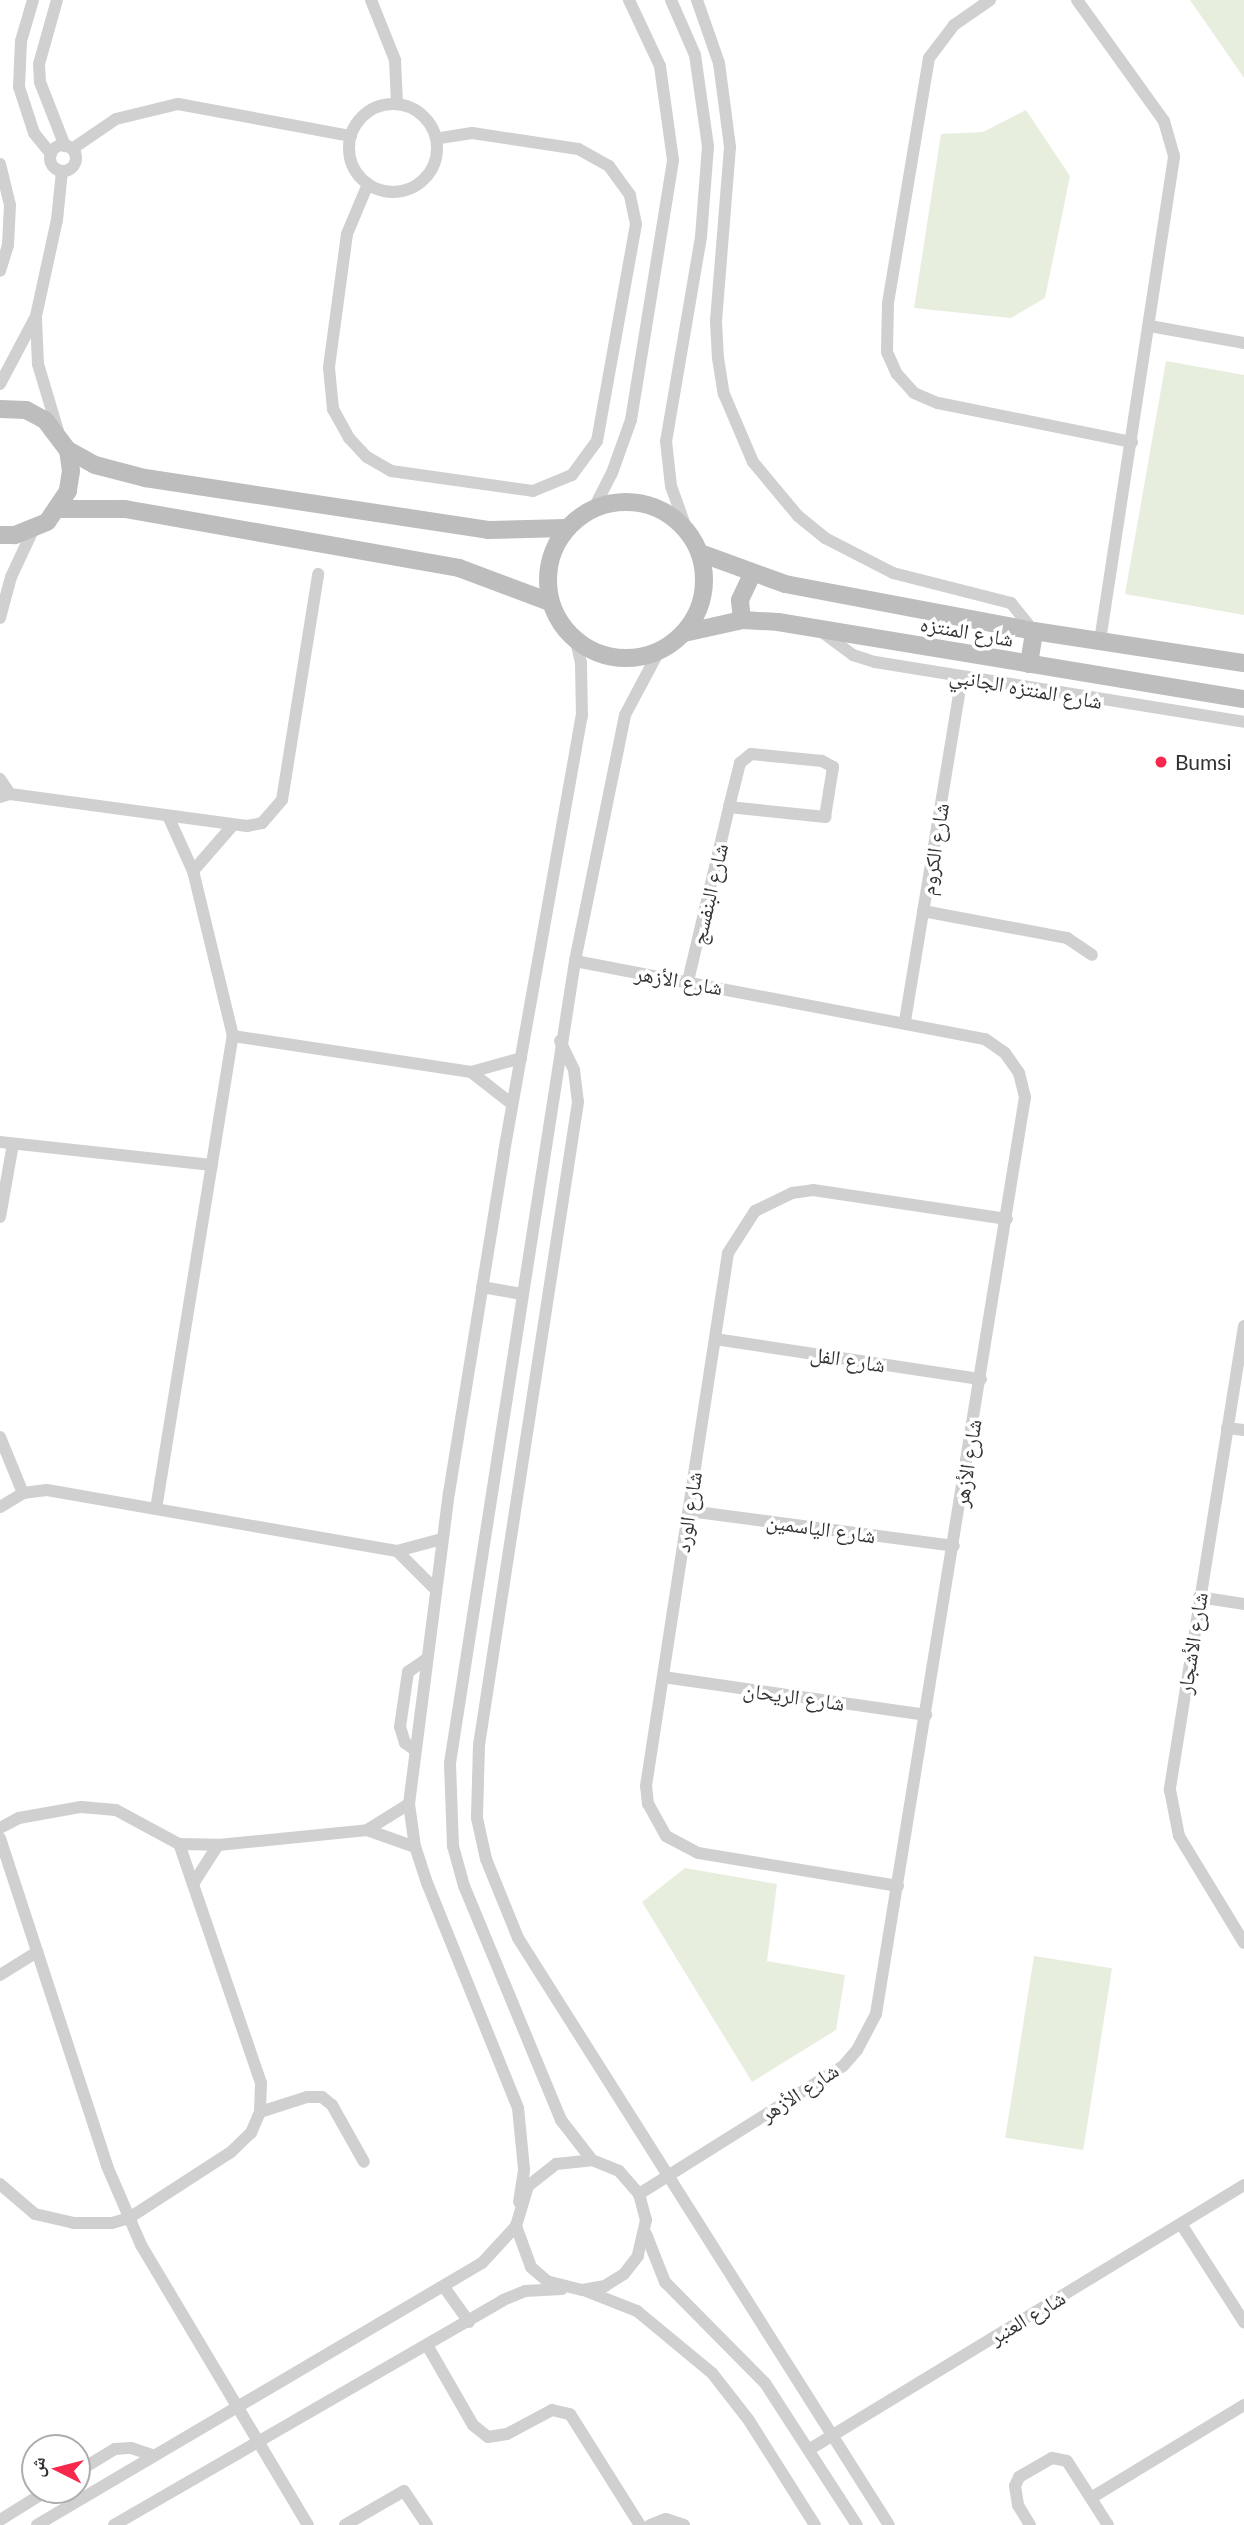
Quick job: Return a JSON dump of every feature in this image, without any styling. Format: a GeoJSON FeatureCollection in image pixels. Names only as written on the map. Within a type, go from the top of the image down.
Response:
{"type":"FeatureCollection","features":[{"type":"Feature","properties":{"kind":"street"},"geometry":{"type":"LineString","coordinates":[[33,0],[20,41],[19,87],[34,133],[51,154],[52,165],[62,171]]}},
{"type":"Feature","properties":{"kind":"street"},"geometry":{"type":"LineString","coordinates":[[57,0],[38,64],[40,82],[75,164],[62,171]]}},
{"type":"Feature","properties":{"kind":"street"},"geometry":{"type":"LineString","coordinates":[[371,0],[395,60],[397,104]]}},
{"type":"Feature","properties":{"kind":"street"},"geometry":{"type":"LineString","coordinates":[[594,508],[612,473],[631,420],[673,160],[660,66],[629,0]]}},
{"type":"Feature","properties":{"kind":"street"},"geometry":{"type":"LineString","coordinates":[[576,641],[607,657],[642,657],[659,651],[684,633],[699,609],[705,581],[700,553],[686,528],[671,486],[666,441],[707,191],[704,99],[679,15],[671,0]]}},
{"type":"Feature","properties":{"kind":"street"},"geometry":{"type":"LineString","coordinates":[[679,15],[695,0],[710,32],[727,104],[730,170],[716,321],[724,394],[736,429],[774,491],[816,531],[856,556],[893,573],[994,596],[1011,603],[1034,631],[1029,664]]}},
{"type":"Feature","properties":{"kind":"street"},"geometry":{"type":"LineString","coordinates":[[990,0],[954,25],[927,66],[888,303],[887,352],[897,374],[914,393],[937,403],[1132,442]]}},
{"type":"Feature","properties":{"kind":"street"},"geometry":{"type":"LineString","coordinates":[[1077,0],[1154,105],[1171,138],[1173,175],[1100,640]]}},
{"type":"Feature","properties":{"kind":"street"},"geometry":{"type":"LineString","coordinates":[[51,154],[69,147],[116,119],[178,104],[351,136]]}},
{"type":"Feature","properties":{"kind":"street"},"geometry":{"type":"LineString","coordinates":[[397,104],[418,112],[436,139],[434,164],[419,184],[393,192],[368,184],[352,163],[351,136],[364,115],[397,104]]}},
{"type":"Feature","properties":{"kind":"street"},"geometry":{"type":"LineString","coordinates":[[368,184],[347,234],[329,368],[333,409],[349,438],[367,457],[391,471],[533,491],[572,475],[597,441],[636,224],[630,195],[610,166],[578,149],[472,133],[436,139]]}},
{"type":"Feature","properties":{"kind":"street"},"geometry":{"type":"LineString","coordinates":[[0,164],[10,205],[8,245],[0,271]]}},
{"type":"Feature","properties":{"kind":"street"},"geometry":{"type":"LineString","coordinates":[[0,384],[36,316],[53,244],[62,171]]}},
{"type":"Feature","properties":{"kind":"street"},"geometry":{"type":"LineString","coordinates":[[701,237],[723,239]]}},
{"type":"Feature","properties":{"kind":"street"},"geometry":{"type":"LineString","coordinates":[[0,618],[11,577],[33,530],[59,509],[68,491],[68,450],[59,434],[38,364],[36,316]]}},
{"type":"Feature","properties":{"kind":"street"},"geometry":{"type":"LineString","coordinates":[[1150,326],[1244,344]]}},
{"type":"Feature","properties":{"kind":"street"},"geometry":{"type":"LineString","coordinates":[[0,409],[26,410],[59,434]]}},
{"type":"Feature","properties":{"kind":"street"},"geometry":{"type":"LineString","coordinates":[[68,450],[95,465],[145,478],[488,530],[566,528]]}},
{"type":"Feature","properties":{"kind":"street"},"geometry":{"type":"LineString","coordinates":[[567,2289],[547,2281],[531,2267],[520,2248],[516,2226],[523,2169],[518,2108],[415,1847],[409,1804],[434,1588],[512,1104],[582,716],[581,663],[576,641],[550,602],[549,563],[566,528],[594,508],[633,501],[671,515],[686,528]]}},
{"type":"Feature","properties":{"kind":"street"},"geometry":{"type":"LineString","coordinates":[[59,509],[146,512],[459,568],[550,602]]}},
{"type":"Feature","properties":{"kind":"street"},"geometry":{"type":"LineString","coordinates":[[0,535],[33,530]]}},
{"type":"Feature","properties":{"kind":"street","name":"شارع المنتزه"},"geometry":{"type":"LineString","coordinates":[[700,553],[752,574],[1034,631],[1244,663]]}},
{"type":"Feature","properties":{"kind":"street"},"geometry":{"type":"LineString","coordinates":[[0,779],[5,796],[233,825],[262,823],[282,800],[318,573]]}},
{"type":"Feature","properties":{"kind":"street"},"geometry":{"type":"LineString","coordinates":[[742,620],[740,600],[752,574]]}},
{"type":"Feature","properties":{"kind":"street","name":"شارع المنتزه"},"geometry":{"type":"LineString","coordinates":[[684,633],[742,620],[818,628],[1244,699]]}},
{"type":"Feature","properties":{"kind":"street","name":"شارع المنتزه الجانبي"},"geometry":{"type":"LineString","coordinates":[[818,628],[853,655],[962,677],[1244,722]]}},
{"type":"Feature","properties":{"kind":"street"},"geometry":{"type":"LineString","coordinates":[[592,2160],[561,2120],[464,1886],[448,1805],[450,1763],[560,1041],[625,715],[659,651]]}},
{"type":"Feature","properties":{"kind":"street","name":"شارع الكروم"},"geometry":{"type":"LineString","coordinates":[[905,1021],[962,677]]}},
{"type":"Feature","properties":{"kind":"street","name":"شارع البنفسج"},"geometry":{"type":"LineString","coordinates":[[688,981],[729,807],[740,763],[751,754],[822,761],[833,767],[829,813],[820,819],[729,807]]}},
{"type":"Feature","properties":{"kind":"street"},"geometry":{"type":"LineString","coordinates":[[156,1509],[233,1036],[193,871],[168,816]]}},
{"type":"Feature","properties":{"kind":"street"},"geometry":{"type":"LineString","coordinates":[[193,871],[233,825]]}},
{"type":"Feature","properties":{"kind":"street"},"geometry":{"type":"LineString","coordinates":[[923,911],[1067,938],[1092,955]]}},
{"type":"Feature","properties":{"kind":"street","name":"شارع الأزهر"},"geometry":{"type":"LineString","coordinates":[[575,961],[905,1021],[985,1039],[1005,1053],[1019,1073],[1025,1097],[876,2014],[858,2050],[843,2066],[639,2194]]}},
{"type":"Feature","properties":{"kind":"street"},"geometry":{"type":"LineString","coordinates":[[233,1036],[471,1072],[520,1058]]}},
{"type":"Feature","properties":{"kind":"street"},"geometry":{"type":"LineString","coordinates":[[560,1041],[574,1070],[578,1102],[479,1745],[477,1818],[486,1859],[518,1938],[666,2177],[889,2525]]}},
{"type":"Feature","properties":{"kind":"street"},"geometry":{"type":"LineString","coordinates":[[471,1072],[512,1104]]}},
{"type":"Feature","properties":{"kind":"street"},"geometry":{"type":"LineString","coordinates":[[0,1217],[6,1143],[212,1166]]}},
{"type":"Feature","properties":{"kind":"street","name":"شارع الورد"},"geometry":{"type":"LineString","coordinates":[[898,1886],[698,1853],[666,1836],[651,1813],[646,1786],[715,1339],[733,1239],[755,1211],[772,1200],[813,1190],[1007,1219]]}},
{"type":"Feature","properties":{"kind":"street"},"geometry":{"type":"LineString","coordinates":[[482,1287],[520,1294]]}},
{"type":"Feature","properties":{"kind":"street","name":"شارع الأشجار"},"geometry":{"type":"LineString","coordinates":[[1244,1326],[1170,1790],[1179,1836],[1238,1922],[1244,1943]]}},
{"type":"Feature","properties":{"kind":"street","name":"شارع الفل"},"geometry":{"type":"LineString","coordinates":[[715,1339],[981,1379]]}},
{"type":"Feature","properties":{"kind":"street"},"geometry":{"type":"LineString","coordinates":[[1227,1428],[1244,1430]]}},
{"type":"Feature","properties":{"kind":"street"},"geometry":{"type":"LineString","coordinates":[[0,1437],[23,1493]]}},
{"type":"Feature","properties":{"kind":"street"},"geometry":{"type":"LineString","coordinates":[[0,1507],[23,1493],[47,1490],[397,1551],[442,1539]]}},
{"type":"Feature","properties":{"kind":"street","name":"شارع الياسمين"},"geometry":{"type":"LineString","coordinates":[[688,1510],[954,1546]]}},
{"type":"Feature","properties":{"kind":"street"},"geometry":{"type":"LineString","coordinates":[[397,1551],[434,1588]]}},
{"type":"Feature","properties":{"kind":"street"},"geometry":{"type":"LineString","coordinates":[[1199,1597],[1244,1604]]}},
{"type":"Feature","properties":{"kind":"street","name":"شارع الريحان"},"geometry":{"type":"LineString","coordinates":[[663,1677],[926,1715]]}},
{"type":"Feature","properties":{"kind":"street"},"geometry":{"type":"LineString","coordinates":[[368,1830],[409,1804]]}},
{"type":"Feature","properties":{"kind":"street"},"geometry":{"type":"LineString","coordinates":[[0,1828],[47,1811],[100,1808],[137,1818],[179,1844],[218,1845],[368,1830],[415,1847]]}},
{"type":"Feature","properties":{"kind":"street"},"geometry":{"type":"LineString","coordinates":[[0,1838],[107,2166],[129,2218],[157,2276],[308,2525]]}},
{"type":"Feature","properties":{"kind":"street"},"geometry":{"type":"LineString","coordinates":[[0,2183],[19,2204],[52,2220],[96,2224],[129,2218],[231,2152],[251,2133],[260,2112],[261,2083],[254,2056],[179,1844]]}},
{"type":"Feature","properties":{"kind":"street"},"geometry":{"type":"LineString","coordinates":[[193,1884],[218,1845]]}},
{"type":"Feature","properties":{"kind":"street"},"geometry":{"type":"LineString","coordinates":[[0,1975],[37,1952]]}},
{"type":"Feature","properties":{"kind":"street"},"geometry":{"type":"LineString","coordinates":[[260,2112],[307,2097],[322,2097],[332,2105],[364,2162]]}},
{"type":"Feature","properties":{"kind":"street"},"geometry":{"type":"LineString","coordinates":[[519,2202],[540,2173],[556,2164],[592,2160],[619,2171],[639,2194],[646,2234],[665,2282],[751,2366],[810,2449],[858,2525]]}},
{"type":"Feature","properties":{"kind":"street","name":"شارع العنبر"},"geometry":{"type":"LineString","coordinates":[[810,2449],[1244,2185]]}},
{"type":"Feature","properties":{"kind":"street"},"geometry":{"type":"LineString","coordinates":[[1181,2224],[1244,2322]]}},
{"type":"Feature","properties":{"kind":"street"},"geometry":{"type":"LineString","coordinates":[[41,2524],[153,2455],[482,2263],[516,2226]]}},
{"type":"Feature","properties":{"kind":"street"},"geometry":{"type":"LineString","coordinates":[[114,2525],[256,2441],[525,2291],[582,2290],[604,2286],[624,2274],[638,2256],[646,2234]]}},
{"type":"Feature","properties":{"kind":"street"},"geometry":{"type":"LineString","coordinates":[[443,2287],[468,2322]]}},
{"type":"Feature","properties":{"kind":"street"},"geometry":{"type":"LineString","coordinates":[[582,2290],[637,2311],[712,2373],[754,2429],[815,2525]]}},
{"type":"Feature","properties":{"kind":"street"},"geometry":{"type":"LineString","coordinates":[[427,2345],[473,2425],[488,2437],[508,2434],[552,2410],[570,2414],[640,2525]]}},
{"type":"Feature","properties":{"kind":"street"},"geometry":{"type":"LineString","coordinates":[[1091,2498],[1244,2405]]}},
{"type":"Feature","properties":{"kind":"street"},"geometry":{"type":"LineString","coordinates":[[91,2464],[115,2449],[131,2448],[153,2455]]}},
{"type":"Feature","properties":{"kind":"street"},"geometry":{"type":"LineString","coordinates":[[1030,2525],[1018,2505],[1015,2486],[1019,2477],[1044,2460],[1067,2461],[1108,2525]]}},
{"type":"Feature","properties":{"kind":"street"},"geometry":{"type":"LineString","coordinates":[[345,2525],[404,2491],[427,2525]]}},
{"type":"Feature","properties":{"kind":"street"},"geometry":{"type":"LineString","coordinates":[[0,2520],[26,2504]]}},
{"type":"Feature","properties":{"kind":"street"},"geometry":{"type":"LineString","coordinates":[[650,2525],[666,2519],[684,2525]]}},
{"type":"Feature","properties":{"kind":"green space"},"geometry":{"type":"Polygon","coordinates":[[[1190,0],[1244,0],[1244,78],[1190,0]]]}},
{"type":"Feature","properties":{"kind":"green space"},"geometry":{"type":"Polygon","coordinates":[[[1026,110],[1070,176],[1045,298],[1011,318],[914,308],[941,134],[983,132],[1026,110]]]}},
{"type":"Feature","properties":{"kind":"green space"},"geometry":{"type":"Polygon","coordinates":[[[1166,361],[1244,375],[1244,615],[1125,594],[1166,361]]]}},
{"type":"Feature","properties":{"kind":"green space"},"geometry":{"type":"Polygon","coordinates":[[[685,1868],[777,1884],[767,1961],[845,1975],[836,2030],[752,2082],[642,1902],[685,1868]]]}},
{"type":"Feature","properties":{"kind":"green space"},"geometry":{"type":"Polygon","coordinates":[[[1034,1956],[1112,1968],[1083,2150],[1005,2138],[1034,1956]]]}},
{"type":"Feature","properties":{"kind":"place","name":"Bumsi"},"geometry":{"type":"Point","coordinates":[1161,762]}}]}
